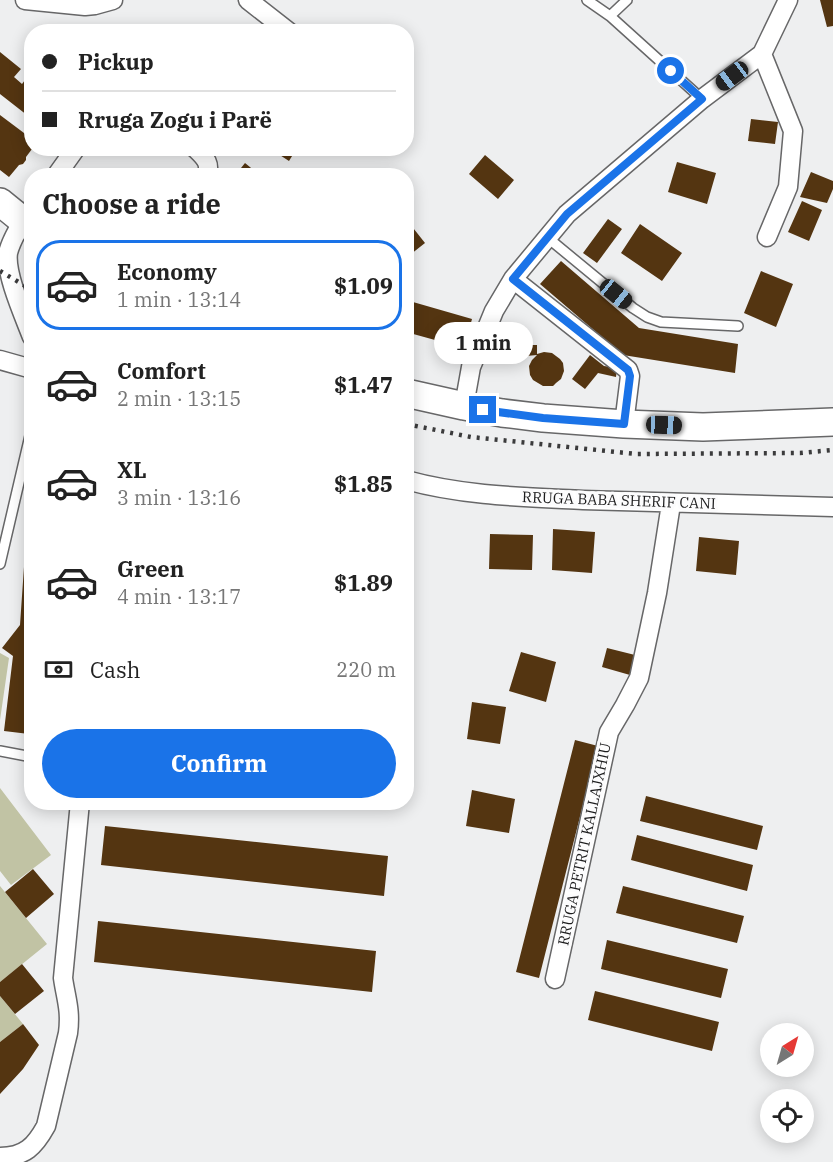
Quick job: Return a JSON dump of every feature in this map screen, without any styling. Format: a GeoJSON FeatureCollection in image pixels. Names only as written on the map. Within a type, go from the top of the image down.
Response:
{"type":"FeatureCollection","features":[{"type":"Feature","properties":{"kind":"main road"},"geometry":{"type":"LineString","coordinates":[[0,202],[24,216]]}},
{"type":"Feature","properties":{"kind":"main road"},"geometry":{"type":"LineString","coordinates":[[414,395],[464,406],[543,418],[624,424],[703,427],[833,422]]}},
{"type":"Feature","properties":{"kind":"street"},"geometry":{"type":"LineString","coordinates":[[25,0],[84,6],[113,0]]}},
{"type":"Feature","properties":{"kind":"street"},"geometry":{"type":"LineString","coordinates":[[248,0],[280,24]]}},
{"type":"Feature","properties":{"kind":"street"},"geometry":{"type":"LineString","coordinates":[[464,406],[471,367],[494,311],[513,279],[567,214],[702,99],[762,54],[788,0]]}},
{"type":"Feature","properties":{"kind":"street"},"geometry":{"type":"LineString","coordinates":[[762,54],[793,131],[788,187],[767,237]]}},
{"type":"Feature","properties":{"kind":"street"},"geometry":{"type":"LineString","coordinates":[[24,225],[8,253],[10,277],[24,315]]}},
{"type":"Feature","properties":{"kind":"street"},"geometry":{"type":"LineString","coordinates":[[513,279],[628,370],[630,376],[624,424]]}},
{"type":"Feature","properties":{"kind":"street"},"geometry":{"type":"LineString","coordinates":[[0,360],[24,367]]}},
{"type":"Feature","properties":{"kind":"street","name":"RRUGA BABA SHERIF CANI"},"geometry":{"type":"LineString","coordinates":[[414,482],[465,492],[524,497],[671,504],[833,507]]}},
{"type":"Feature","properties":{"kind":"street","name":"RRUGA PETRIT KALLAJXHIU"},"geometry":{"type":"LineString","coordinates":[[555,979],[609,732],[639,678],[657,592],[671,504]]}},
{"type":"Feature","properties":{"kind":"street"},"geometry":{"type":"LineString","coordinates":[[0,1157],[25,1152],[36,1143],[41,1135],[46,1126],[66,1042],[70,1018],[65,992],[64,969],[79,810]]}},
{"type":"Feature","properties":{"kind":"lane"},"geometry":{"type":"LineString","coordinates":[[587,0],[610,15],[702,99]]}},
{"type":"Feature","properties":{"kind":"lane"},"geometry":{"type":"LineString","coordinates":[[610,15],[627,0]]}},
{"type":"Feature","properties":{"kind":"lane"},"geometry":{"type":"LineString","coordinates":[[548,238],[647,317],[661,322],[738,326]]}},
{"type":"Feature","properties":{"kind":"lane"},"geometry":{"type":"LineString","coordinates":[[0,564],[24,461]]}},
{"type":"Feature","properties":{"kind":"lane"},"geometry":{"type":"LineString","coordinates":[[0,751],[24,756]]}},
{"type":"Feature","properties":{"kind":"green space"},"geometry":{"type":"Polygon","coordinates":[[[0,653],[9,658],[0,720],[0,653]]]}},
{"type":"Feature","properties":{"kind":"green space"},"geometry":{"type":"Polygon","coordinates":[[[0,788],[51,855],[11,885],[0,871],[0,788]]]}},
{"type":"Feature","properties":{"kind":"green space"},"geometry":{"type":"Polygon","coordinates":[[[0,886],[47,944],[0,982],[0,886]]]}},
{"type":"Feature","properties":{"kind":"green space"},"geometry":{"type":"Polygon","coordinates":[[[0,996],[23,1024],[0,1042],[0,996]]]}},
{"type":"Feature","properties":{"kind":"building"},"geometry":{"type":"Polygon","coordinates":[[[820,0],[833,0],[833,26],[827,27],[820,0]]]}},
{"type":"Feature","properties":{"kind":"building"},"geometry":{"type":"Polygon","coordinates":[[[0,52],[21,69],[14,77],[22,84],[24,81],[24,113],[0,94],[0,52]]]}},
{"type":"Feature","properties":{"kind":"building"},"geometry":{"type":"Polygon","coordinates":[[[0,115],[24,133],[24,156],[27,156],[23,164],[19,165],[9,177],[0,170],[0,115]]]}},
{"type":"Feature","properties":{"kind":"building"},"geometry":{"type":"Polygon","coordinates":[[[751,119],[778,122],[775,144],[748,141],[751,119]]]}},
{"type":"Feature","properties":{"kind":"building"},"geometry":{"type":"Polygon","coordinates":[[[485,155],[514,180],[498,199],[469,174],[485,155]]]}},
{"type":"Feature","properties":{"kind":"building"},"geometry":{"type":"Polygon","coordinates":[[[281,156],[292,156],[289,161],[281,156]]]}},
{"type":"Feature","properties":{"kind":"building"},"geometry":{"type":"Polygon","coordinates":[[[677,162],[716,173],[707,204],[668,192],[677,162]]]}},
{"type":"Feature","properties":{"kind":"building"},"geometry":{"type":"Polygon","coordinates":[[[245,163],[251,168],[241,168],[245,163]]]}},
{"type":"Feature","properties":{"kind":"building"},"geometry":{"type":"Polygon","coordinates":[[[811,172],[833,181],[833,189],[827,203],[800,197],[811,172]]]}},
{"type":"Feature","properties":{"kind":"building"},"geometry":{"type":"Polygon","coordinates":[[[802,201],[822,210],[809,241],[788,232],[802,201]]]}},
{"type":"Feature","properties":{"kind":"building"},"geometry":{"type":"Polygon","coordinates":[[[608,219],[622,229],[597,263],[583,253],[608,219]]]}},
{"type":"Feature","properties":{"kind":"building"},"geometry":{"type":"Polygon","coordinates":[[[640,224],[682,253],[662,281],[621,253],[640,224]]]}},
{"type":"Feature","properties":{"kind":"building"},"geometry":{"type":"Polygon","coordinates":[[[414,229],[425,243],[414,252],[414,229]]]}},
{"type":"Feature","properties":{"kind":"building"},"geometry":{"type":"Polygon","coordinates":[[[561,261],[639,328],[738,344],[735,373],[623,355],[540,284],[561,261]]]}},
{"type":"Feature","properties":{"kind":"building"},"geometry":{"type":"Polygon","coordinates":[[[761,271],[793,284],[776,327],[744,313],[761,271]]]}},
{"type":"Feature","properties":{"kind":"building"},"geometry":{"type":"Polygon","coordinates":[[[414,302],[472,319],[464,348],[414,334],[414,302]]]}},
{"type":"Feature","properties":{"kind":"building"},"geometry":{"type":"Polygon","coordinates":[[[526,345],[537,345],[537,354],[552,353],[563,363],[564,371],[561,379],[553,386],[543,386],[533,380],[529,366],[537,355],[526,356],[526,345]]]}},
{"type":"Feature","properties":{"kind":"building"},"geometry":{"type":"Polygon","coordinates":[[[590,355],[604,366],[617,368],[616,377],[598,373],[585,389],[572,379],[590,355]]]}},
{"type":"Feature","properties":{"kind":"building"},"geometry":{"type":"Polygon","coordinates":[[[553,529],[595,532],[592,573],[552,570],[553,529]]]}},
{"type":"Feature","properties":{"kind":"building"},"geometry":{"type":"Polygon","coordinates":[[[490,534],[533,535],[532,570],[489,569],[490,534]]]}},
{"type":"Feature","properties":{"kind":"building"},"geometry":{"type":"Polygon","coordinates":[[[699,537],[739,541],[736,575],[696,571],[699,537]]]}},
{"type":"Feature","properties":{"kind":"building"},"geometry":{"type":"Polygon","coordinates":[[[24,567],[24,733],[4,731],[13,656],[2,648],[20,625],[24,567]]]}},
{"type":"Feature","properties":{"kind":"building"},"geometry":{"type":"Polygon","coordinates":[[[607,648],[635,655],[630,675],[602,667],[607,648]]]}},
{"type":"Feature","properties":{"kind":"building"},"geometry":{"type":"Polygon","coordinates":[[[521,652],[556,662],[546,702],[509,691],[521,652]]]}},
{"type":"Feature","properties":{"kind":"building"},"geometry":{"type":"Polygon","coordinates":[[[472,702],[506,707],[500,744],[467,739],[472,702]]]}},
{"type":"Feature","properties":{"kind":"building"},"geometry":{"type":"Polygon","coordinates":[[[575,740],[598,746],[539,978],[516,972],[575,740]]]}},
{"type":"Feature","properties":{"kind":"building"},"geometry":{"type":"Polygon","coordinates":[[[472,790],[515,799],[509,833],[466,826],[472,790]]]}},
{"type":"Feature","properties":{"kind":"building"},"geometry":{"type":"Polygon","coordinates":[[[646,796],[763,826],[757,850],[640,821],[646,796]]]}},
{"type":"Feature","properties":{"kind":"building"},"geometry":{"type":"Polygon","coordinates":[[[105,826],[388,856],[384,896],[101,865],[105,826]]]}},
{"type":"Feature","properties":{"kind":"building"},"geometry":{"type":"Polygon","coordinates":[[[637,835],[753,865],[747,891],[631,860],[637,835]]]}},
{"type":"Feature","properties":{"kind":"building"},"geometry":{"type":"Polygon","coordinates":[[[33,869],[54,894],[26,918],[5,892],[33,869]]]}},
{"type":"Feature","properties":{"kind":"building"},"geometry":{"type":"Polygon","coordinates":[[[623,886],[744,916],[737,943],[616,913],[623,886]]]}},
{"type":"Feature","properties":{"kind":"building"},"geometry":{"type":"Polygon","coordinates":[[[98,921],[376,951],[372,992],[94,962],[98,921]]]}},
{"type":"Feature","properties":{"kind":"building"},"geometry":{"type":"Polygon","coordinates":[[[607,940],[728,969],[721,998],[601,969],[607,940]]]}},
{"type":"Feature","properties":{"kind":"building"},"geometry":{"type":"Polygon","coordinates":[[[22,964],[44,991],[15,1014],[0,996],[0,982],[22,964]]]}},
{"type":"Feature","properties":{"kind":"building"},"geometry":{"type":"Polygon","coordinates":[[[595,991],[719,1022],[712,1051],[588,1020],[595,991]]]}},
{"type":"Feature","properties":{"kind":"building"},"geometry":{"type":"Polygon","coordinates":[[[23,1024],[39,1045],[23,1069],[0,1094],[0,1042],[23,1024]]]}},
{"type":"Feature","properties":{"kind":"railway"},"geometry":{"type":"LineString","coordinates":[[0,271],[24,285]]}},
{"type":"Feature","properties":{"kind":"railway"},"geometry":{"type":"LineString","coordinates":[[414,426],[471,437],[636,454],[800,453],[833,450]]}},
{"type":"Feature","properties":{"kind":"route"},"geometry":{"type":"LineString","coordinates":[[483,410],[543,418],[624,424],[630,376],[628,370],[513,279],[567,214],[702,99],[671,71]]}}]}
